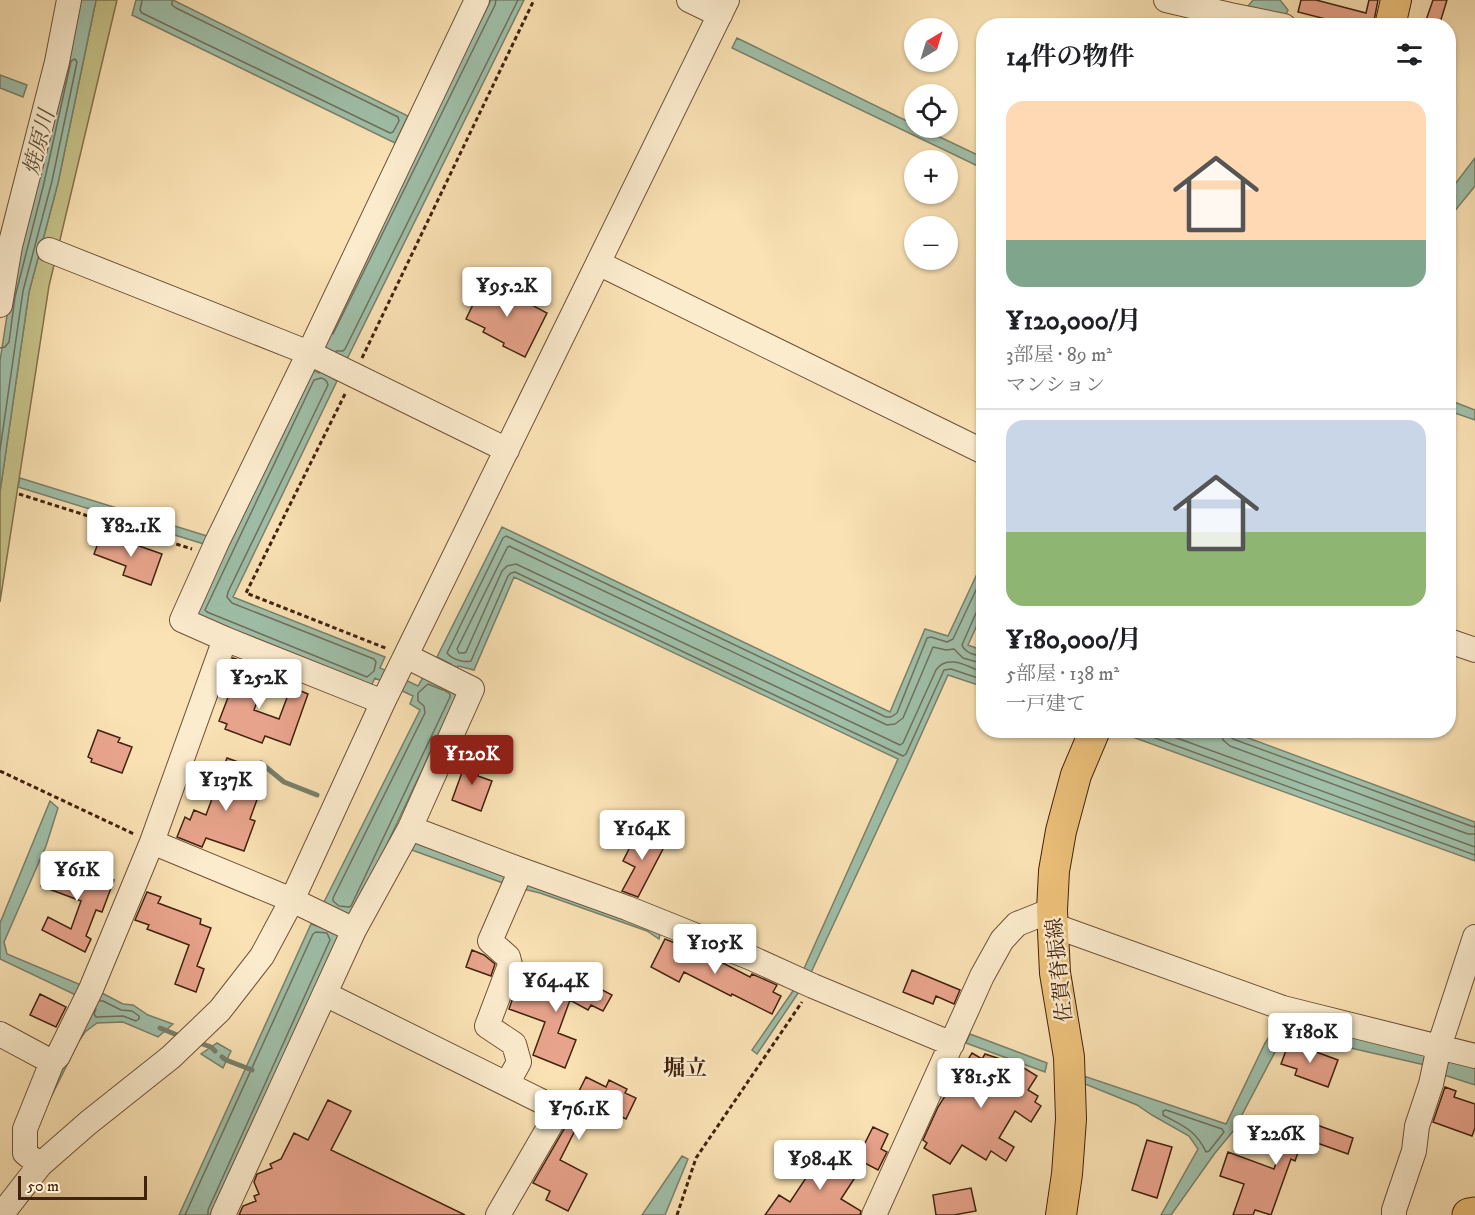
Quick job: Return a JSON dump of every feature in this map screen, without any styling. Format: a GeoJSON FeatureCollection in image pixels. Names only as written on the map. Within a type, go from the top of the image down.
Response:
{"type":"FeatureCollection","features":[{"type":"Feature","properties":{"kind":"highway"},"geometry":{"type":"LineString","coordinates":[[1469,1215],[1475,1214]]}},
{"type":"Feature","properties":{"kind":"main road"},"geometry":{"type":"LineString","coordinates":[[1392,18],[1396,0]]}},
{"type":"Feature","properties":{"kind":"main road","name":"佐賀脊振線"},"geometry":{"type":"LineString","coordinates":[[1061,1215],[1070,1130],[1070,1057],[1055,973],[1052,918],[1054,871],[1061,831],[1076,775],[1092,738]]}},
{"type":"Feature","properties":{"kind":"street"},"geometry":{"type":"LineString","coordinates":[[0,305],[10,246],[57,62],[69,0]]}},
{"type":"Feature","properties":{"kind":"street"},"geometry":{"type":"LineString","coordinates":[[383,702],[182,620],[477,0]]}},
{"type":"Feature","properties":{"kind":"street"},"geometry":{"type":"LineString","coordinates":[[1,1215],[40,1165],[88,1123],[171,1057],[220,1010],[302,905],[383,702],[723,8],[689,0]]}},
{"type":"Feature","properties":{"kind":"street"},"geometry":{"type":"LineString","coordinates":[[1166,0],[1246,18]]}},
{"type":"Feature","properties":{"kind":"street"},"geometry":{"type":"LineString","coordinates":[[49,249],[309,353],[507,450]]}},
{"type":"Feature","properties":{"kind":"street"},"geometry":{"type":"LineString","coordinates":[[598,263],[976,448]]}},
{"type":"Feature","properties":{"kind":"street"},"geometry":{"type":"LineString","coordinates":[[40,1165],[25,1153],[25,1129],[52,1062],[58,1056],[89,994],[152,842],[225,639]]}},
{"type":"Feature","properties":{"kind":"street"},"geometry":{"type":"LineString","coordinates":[[1456,643],[1475,650]]}},
{"type":"Feature","properties":{"kind":"street"},"geometry":{"type":"LineString","coordinates":[[223,1215],[354,930],[410,828],[472,688],[406,656]]}},
{"type":"Feature","properties":{"kind":"street"},"geometry":{"type":"LineString","coordinates":[[410,828],[627,908],[749,957],[952,1044]]}},
{"type":"Feature","properties":{"kind":"street"},"geometry":{"type":"LineString","coordinates":[[152,842],[302,905],[354,930]]}},
{"type":"Feature","properties":{"kind":"street"},"geometry":{"type":"LineString","coordinates":[[507,1084],[519,1062],[514,1044],[487,1026],[510,965],[508,957],[490,941],[521,870]]}},
{"type":"Feature","properties":{"kind":"street"},"geometry":{"type":"LineString","coordinates":[[874,1215],[982,976],[1002,940],[1017,924],[1052,918],[1283,1008],[1437,1058],[1475,1056]]}},
{"type":"Feature","properties":{"kind":"street"},"geometry":{"type":"LineString","coordinates":[[1394,1215],[1414,1151],[1417,1126],[1475,937]]}},
{"type":"Feature","properties":{"kind":"street"},"geometry":{"type":"LineString","coordinates":[[325,994],[559,1110],[498,1215]]}},
{"type":"Feature","properties":{"kind":"street"},"geometry":{"type":"LineString","coordinates":[[0,1034],[52,1062]]}},
{"type":"Feature","properties":{"kind":"path"},"geometry":{"type":"LineString","coordinates":[[19,494],[211,555]]}},
{"type":"Feature","properties":{"kind":"path"},"geometry":{"type":"LineString","coordinates":[[0,771],[152,842]]}},
{"type":"Feature","properties":{"kind":"path"},"geometry":{"type":"LineString","coordinates":[[677,1215],[696,1158],[803,982]]}},
{"type":"Feature","properties":{"kind":"shaded area"},"geometry":{"type":"Polygon","coordinates":[[[96,0],[117,0],[49,286],[0,602],[0,492],[29,292],[58,183],[96,0]]]}},
{"type":"Feature","properties":{"kind":"water"},"geometry":{"type":"Polygon","coordinates":[[[79,0],[96,0],[58,183],[29,292],[0,492],[0,361],[10,296],[79,0]]]}},
{"type":"Feature","properties":{"kind":"water"},"geometry":{"type":"Polygon","coordinates":[[[136,0],[173,0],[408,116],[395,143],[132,15],[136,0]]]}},
{"type":"Feature","properties":{"kind":"water"},"geometry":{"type":"Polygon","coordinates":[[[491,0],[524,0],[346,361],[329,376],[337,381],[233,597],[385,657],[380,668],[418,686],[425,674],[443,684],[451,664],[437,657],[502,527],[890,712],[925,629],[948,636],[976,576],[976,628],[968,645],[976,648],[976,684],[948,675],[809,977],[757,1054],[752,1050],[795,988],[898,759],[514,577],[474,670],[458,666],[448,685],[458,694],[353,916],[334,932],[339,936],[213,1215],[179,1215],[311,924],[323,928],[332,908],[324,902],[420,710],[410,704],[413,696],[375,678],[371,686],[196,614],[312,370],[319,373],[327,353],[319,349],[491,0]]]}},
{"type":"Feature","properties":{"kind":"water"},"geometry":{"type":"Polygon","coordinates":[[[1253,0],[1280,0],[1288,10],[1285,16],[1274,18],[1238,18],[1253,0]]]}},
{"type":"Feature","properties":{"kind":"water"},"geometry":{"type":"Polygon","coordinates":[[[737,38],[904,120],[904,131],[732,48],[737,38]]]}},
{"type":"Feature","properties":{"kind":"water"},"geometry":{"type":"Polygon","coordinates":[[[0,75],[27,85],[23,97],[0,88],[0,75]]]}},
{"type":"Feature","properties":{"kind":"water"},"geometry":{"type":"Polygon","coordinates":[[[919,138],[942,138],[976,154],[976,165],[958,157],[958,150],[944,150],[919,138]]]}},
{"type":"Feature","properties":{"kind":"water"},"geometry":{"type":"Polygon","coordinates":[[[1475,158],[1475,186],[1456,209],[1456,183],[1475,158]]]}},
{"type":"Feature","properties":{"kind":"water"},"geometry":{"type":"Polygon","coordinates":[[[1456,403],[1475,410],[1475,420],[1456,413],[1456,403]]]}},
{"type":"Feature","properties":{"kind":"water"},"geometry":{"type":"Polygon","coordinates":[[[20,478],[207,536],[204,544],[18,487],[20,478]]]}},
{"type":"Feature","properties":{"kind":"water"},"geometry":{"type":"Polygon","coordinates":[[[1135,738],[1248,738],[1475,822],[1475,861],[1135,738]]]}},
{"type":"Feature","properties":{"kind":"water"},"geometry":{"type":"Polygon","coordinates":[[[50,801],[58,808],[46,846],[4,942],[7,954],[86,987],[80,997],[0,959],[0,923],[50,801]]]}},
{"type":"Feature","properties":{"kind":"water"},"geometry":{"type":"Polygon","coordinates":[[[411,841],[507,874],[503,883],[409,849],[411,841]]]}},
{"type":"Feature","properties":{"kind":"water"},"geometry":{"type":"Polygon","coordinates":[[[526,883],[661,930],[659,939],[647,931],[523,889],[526,883]]]}},
{"type":"Feature","properties":{"kind":"water"},"geometry":{"type":"Polygon","coordinates":[[[98,991],[123,1004],[133,1005],[148,1015],[173,1024],[158,1037],[123,1022],[97,1023],[85,1032],[79,1041],[51,1097],[69,1047],[98,991]]]}},
{"type":"Feature","properties":{"kind":"water"},"geometry":{"type":"Polygon","coordinates":[[[1281,1018],[1475,1061],[1475,1085],[1441,1074],[1425,1065],[1285,1033],[1234,1130],[1171,1215],[1161,1215],[1198,1149],[1189,1136],[1137,1105],[1085,1084],[1084,1076],[1226,1124],[1265,1043],[1281,1018]]]}},
{"type":"Feature","properties":{"kind":"water"},"geometry":{"type":"Polygon","coordinates":[[[970,1034],[1047,1063],[1045,1072],[966,1043],[970,1034]]]}},
{"type":"Feature","properties":{"kind":"water"},"geometry":{"type":"Polygon","coordinates":[[[217,1043],[231,1051],[223,1068],[201,1054],[217,1043]]]}},
{"type":"Feature","properties":{"kind":"water"},"geometry":{"type":"Polygon","coordinates":[[[682,1156],[688,1159],[665,1215],[642,1215],[682,1156]]]}},
{"type":"Feature","properties":{"kind":"building"},"geometry":{"type":"Polygon","coordinates":[[[1301,0],[1316,0],[1366,13],[1369,0],[1378,0],[1375,18],[1322,18],[1298,12],[1301,0]]]}},
{"type":"Feature","properties":{"kind":"building"},"geometry":{"type":"Polygon","coordinates":[[[1433,0],[1447,0],[1441,18],[1427,18],[1433,0]]]}},
{"type":"Feature","properties":{"kind":"building"},"geometry":{"type":"Polygon","coordinates":[[[485,280],[547,313],[525,357],[503,346],[504,343],[483,332],[485,328],[466,319],[485,280]]]}},
{"type":"Feature","properties":{"kind":"building"},"geometry":{"type":"Polygon","coordinates":[[[111,536],[162,554],[151,585],[123,575],[126,566],[94,554],[100,538],[109,542],[111,536]]]}},
{"type":"Feature","properties":{"kind":"building"},"geometry":{"type":"Polygon","coordinates":[[[233,658],[258,667],[248,695],[258,699],[254,710],[279,719],[291,687],[308,694],[290,745],[265,736],[262,743],[225,729],[227,724],[219,721],[237,674],[229,671],[233,658]]]}},
{"type":"Feature","properties":{"kind":"building"},"geometry":{"type":"Polygon","coordinates":[[[98,730],[120,738],[118,742],[132,747],[122,773],[91,762],[92,759],[88,757],[98,730]]]}},
{"type":"Feature","properties":{"kind":"building"},"geometry":{"type":"Polygon","coordinates":[[[468,756],[483,761],[478,776],[492,781],[481,811],[452,800],[468,756]]]}},
{"type":"Feature","properties":{"kind":"building"},"geometry":{"type":"Polygon","coordinates":[[[227,758],[241,763],[237,774],[263,783],[250,819],[255,821],[244,851],[206,838],[202,847],[177,837],[185,817],[190,820],[194,810],[206,815],[227,758]]]}},
{"type":"Feature","properties":{"kind":"building"},"geometry":{"type":"Polygon","coordinates":[[[640,827],[657,836],[654,842],[664,847],[638,897],[622,891],[635,867],[623,861],[640,827]]]}},
{"type":"Feature","properties":{"kind":"building"},"geometry":{"type":"Polygon","coordinates":[[[50,861],[90,876],[92,872],[114,880],[102,912],[96,910],[86,936],[91,939],[85,952],[42,930],[48,917],[71,929],[81,901],[41,886],[50,861]]]}},
{"type":"Feature","properties":{"kind":"building"},"geometry":{"type":"Polygon","coordinates":[[[147,892],[161,897],[158,903],[201,919],[200,924],[211,928],[197,966],[204,969],[196,992],[175,984],[189,945],[147,929],[149,925],[135,920],[147,892]]]}},
{"type":"Feature","properties":{"kind":"building"},"geometry":{"type":"Polygon","coordinates":[[[665,939],[715,959],[750,977],[752,974],[777,985],[773,992],[781,996],[772,1014],[684,972],[679,982],[651,967],[665,939]]]}},
{"type":"Feature","properties":{"kind":"building"},"geometry":{"type":"Polygon","coordinates":[[[472,950],[484,955],[495,964],[491,976],[466,967],[472,950]]]}},
{"type":"Feature","properties":{"kind":"building"},"geometry":{"type":"Polygon","coordinates":[[[912,970],[960,990],[954,1004],[936,996],[933,1004],[903,992],[912,970]]]}},
{"type":"Feature","properties":{"kind":"building"},"geometry":{"type":"Polygon","coordinates":[[[568,972],[612,995],[603,1011],[591,1005],[588,1010],[570,1000],[558,1033],[576,1040],[565,1068],[533,1055],[545,1022],[509,1009],[520,978],[558,993],[568,972]]]}},
{"type":"Feature","properties":{"kind":"building"},"geometry":{"type":"Polygon","coordinates":[[[40,994],[66,1007],[56,1027],[30,1015],[40,994]]]}},
{"type":"Feature","properties":{"kind":"building"},"geometry":{"type":"Polygon","coordinates":[[[1289,1042],[1338,1060],[1328,1087],[1295,1075],[1297,1069],[1281,1064],[1289,1042]]]}},
{"type":"Feature","properties":{"kind":"building"},"geometry":{"type":"Polygon","coordinates":[[[972,1053],[982,1059],[985,1054],[1019,1065],[1037,1076],[1028,1090],[1038,1096],[1035,1102],[1041,1106],[1031,1122],[1015,1111],[999,1138],[1014,1147],[1006,1161],[991,1151],[986,1160],[962,1145],[950,1164],[924,1148],[927,1143],[923,1140],[938,1107],[972,1053]]]}},
{"type":"Feature","properties":{"kind":"building"},"geometry":{"type":"Polygon","coordinates":[[[586,1077],[606,1087],[609,1080],[627,1089],[625,1093],[636,1098],[626,1119],[590,1101],[560,1160],[587,1174],[568,1211],[546,1200],[550,1191],[533,1183],[571,1117],[572,1105],[586,1077]]]}},
{"type":"Feature","properties":{"kind":"building"},"geometry":{"type":"Polygon","coordinates":[[[1445,1087],[1456,1091],[1454,1097],[1475,1104],[1475,1128],[1472,1136],[1433,1122],[1445,1087]]]}},
{"type":"Feature","properties":{"kind":"building"},"geometry":{"type":"Polygon","coordinates":[[[328,1100],[351,1111],[331,1150],[465,1215],[239,1215],[243,1206],[256,1201],[254,1196],[259,1194],[254,1182],[257,1174],[272,1168],[270,1164],[281,1159],[294,1133],[308,1140],[328,1100]]]}},
{"type":"Feature","properties":{"kind":"building"},"geometry":{"type":"Polygon","coordinates":[[[1292,1116],[1353,1138],[1348,1154],[1303,1138],[1295,1161],[1291,1159],[1271,1215],[1255,1210],[1253,1215],[1233,1215],[1244,1184],[1220,1176],[1228,1152],[1274,1169],[1292,1116]]]}},
{"type":"Feature","properties":{"kind":"building"},"geometry":{"type":"Polygon","coordinates":[[[873,1127],[888,1134],[881,1149],[887,1152],[878,1170],[857,1159],[873,1127]]]}},
{"type":"Feature","properties":{"kind":"building"},"geometry":{"type":"Polygon","coordinates":[[[1147,1140],[1172,1147],[1157,1198],[1132,1190],[1147,1140]]]}},
{"type":"Feature","properties":{"kind":"building"},"geometry":{"type":"Polygon","coordinates":[[[822,1149],[858,1173],[841,1199],[861,1211],[860,1215],[765,1215],[779,1195],[790,1202],[814,1166],[811,1164],[822,1149]]]}},
{"type":"Feature","properties":{"kind":"building"},"geometry":{"type":"Polygon","coordinates":[[[971,1188],[976,1211],[936,1215],[933,1195],[971,1188]]]}},
{"type":"Feature","properties":{"kind":"waterway"},"geometry":{"type":"LineString","coordinates":[[261,763],[284,782],[317,795]]}},
{"type":"Feature","properties":{"kind":"waterway"},"geometry":{"type":"LineString","coordinates":[[160,1028],[182,1037]]}},
{"type":"Feature","properties":{"kind":"waterway"},"geometry":{"type":"LineString","coordinates":[[197,1042],[215,1051]]}},
{"type":"Feature","properties":{"kind":"waterway"},"geometry":{"type":"LineString","coordinates":[[222,1057],[252,1070]]}},
{"type":"Feature","properties":{"kind":"district","name":"堀立"},"geometry":{"type":"Point","coordinates":[685,1067]}},
{"type":"Feature","properties":{"kind":"water label","name":"焼原川"},"geometry":{"type":"Point","coordinates":[38,142]}}]}
